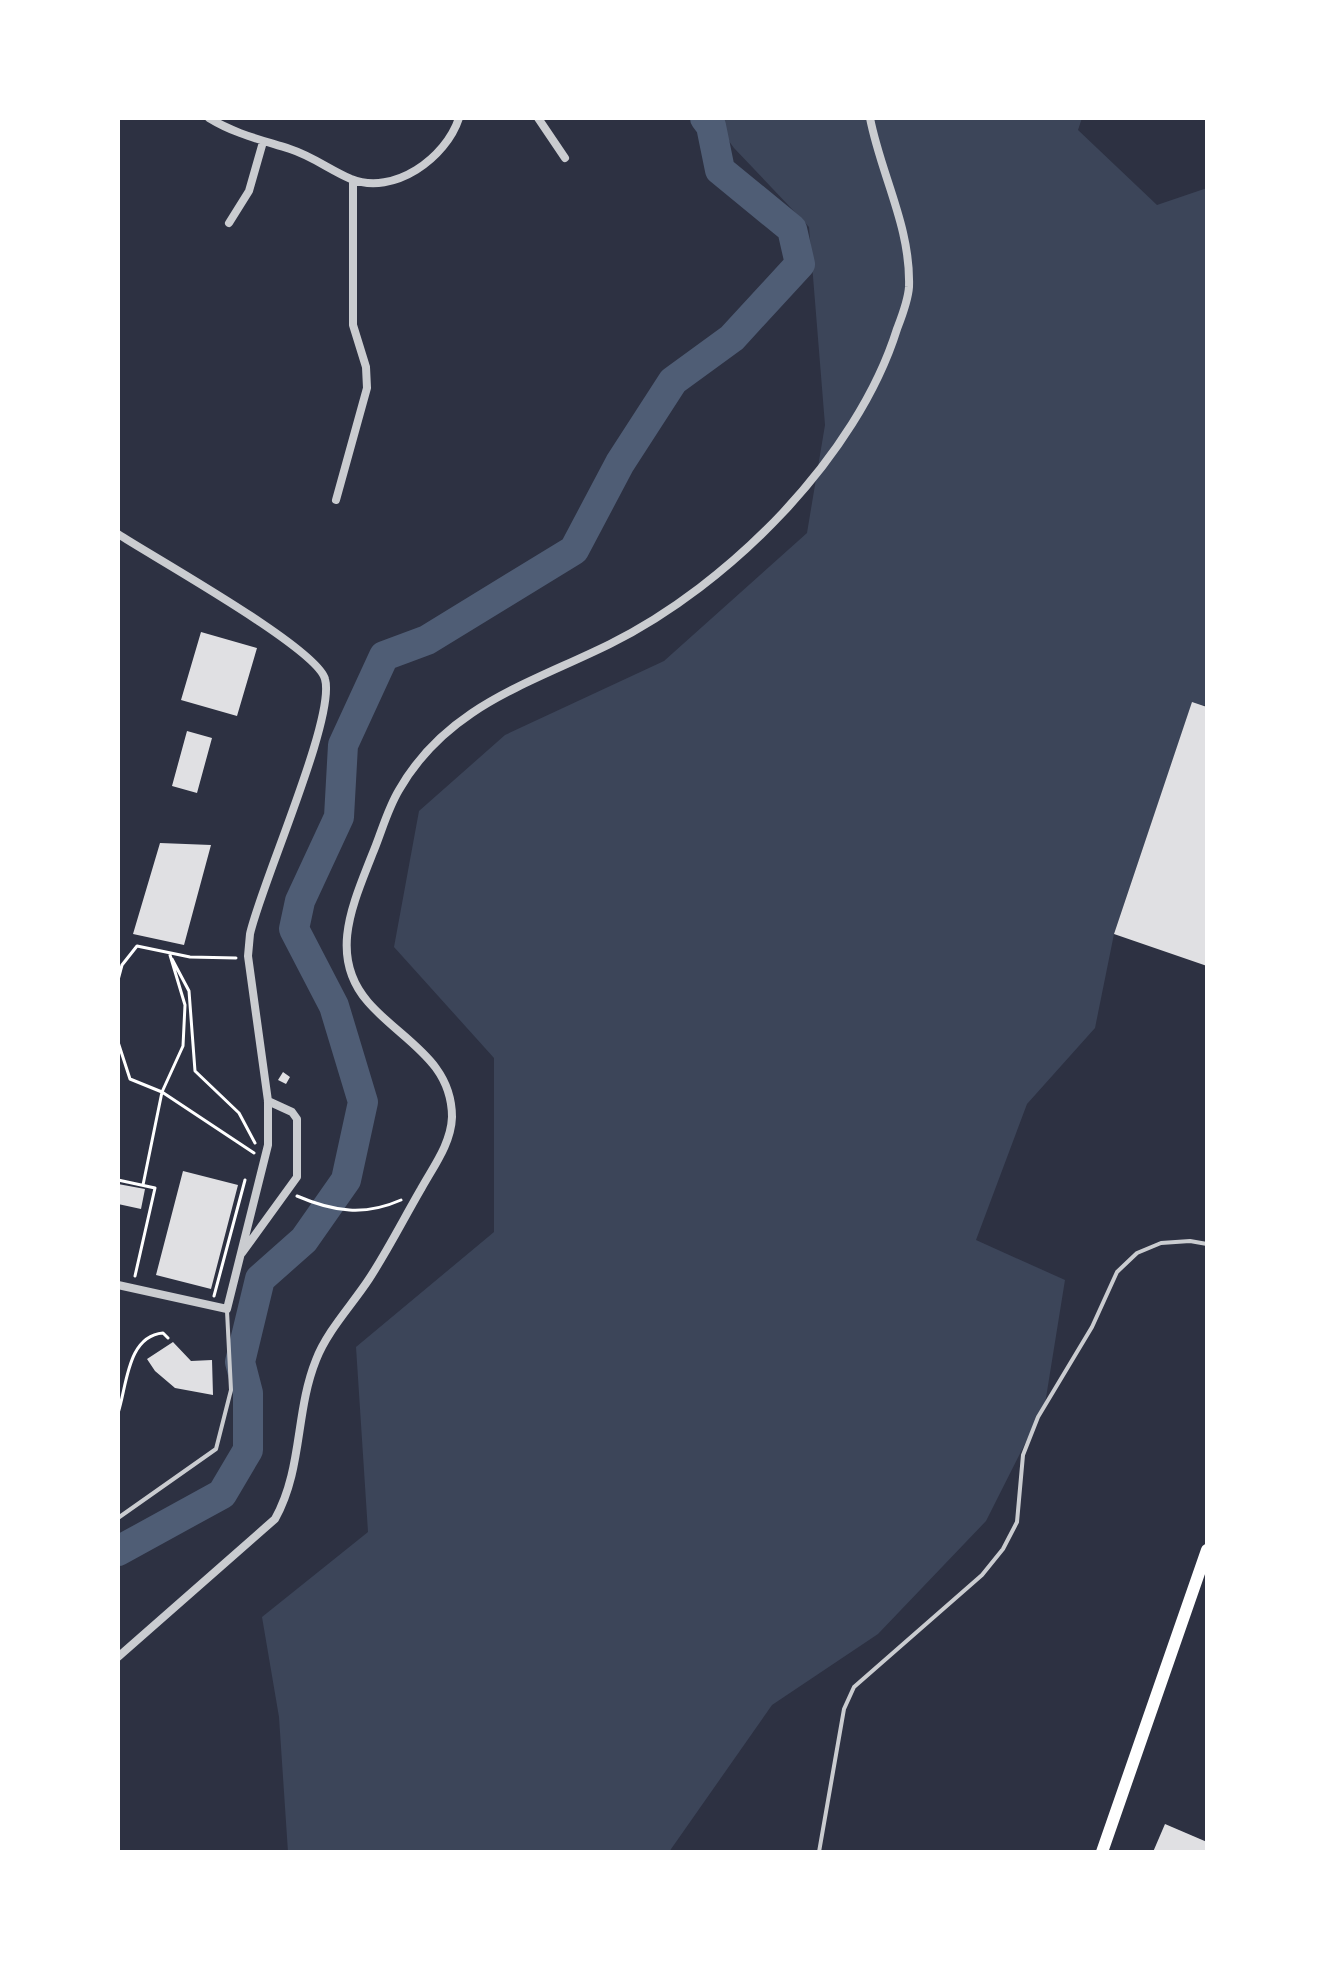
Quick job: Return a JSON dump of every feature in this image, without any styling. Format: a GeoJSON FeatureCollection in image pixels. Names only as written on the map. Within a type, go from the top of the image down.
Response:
{"type":"FeatureCollection","features":[{"type":"Feature","properties":{"kind":"main road"},"geometry":{"type":"LineString","coordinates":[[1102,1852],[1207,1550]]}},
{"type":"Feature","properties":{"kind":"street"},"geometry":{"type":"LineString","coordinates":[[209,118],[263,142],[321,162],[353,180],[387,181],[415,172],[439,152],[459,118]]}},
{"type":"Feature","properties":{"kind":"street"},"geometry":{"type":"LineString","coordinates":[[538,118],[565,158]]}},
{"type":"Feature","properties":{"kind":"street"},"geometry":{"type":"LineString","coordinates":[[118,1657],[275,1519],[289,1494],[301,1404],[317,1355],[398,1235],[448,1139],[452,1117],[446,1082],[438,1066],[368,1001],[354,981],[346,954],[348,917],[397,793],[413,768],[468,712],[508,689],[614,642],[663,614],[698,588],[750,544],[822,468],[847,435],[875,388],[909,293],[908,249],[870,118]]}},
{"type":"Feature","properties":{"kind":"street"},"geometry":{"type":"LineString","coordinates":[[229,223],[249,191],[263,142]]}},
{"type":"Feature","properties":{"kind":"street"},"geometry":{"type":"LineString","coordinates":[[336,500],[367,388],[366,367],[353,325],[353,180]]}},
{"type":"Feature","properties":{"kind":"street"},"geometry":{"type":"LineString","coordinates":[[118,534],[290,642],[320,668],[326,681],[320,725],[253,922],[248,956],[268,1101],[265,1164],[237,1260],[227,1309],[118,1285]]}},
{"type":"Feature","properties":{"kind":"street"},"geometry":{"type":"LineString","coordinates":[[237,1260],[297,1177],[300,1129],[292,1112],[268,1101]]}},
{"type":"Feature","properties":{"kind":"lane"},"geometry":{"type":"LineString","coordinates":[[819,1852],[844,1709],[854,1687],[982,1575],[1003,1549],[1017,1522],[1023,1455],[1038,1417],[1092,1327],[1117,1272],[1137,1253],[1161,1243],[1190,1241],[1207,1244]]}},
{"type":"Feature","properties":{"kind":"lane"},"geometry":{"type":"LineString","coordinates":[[118,1518],[216,1449],[231,1390],[227,1309]]}},
{"type":"Feature","properties":{"kind":"path"},"geometry":{"type":"LineString","coordinates":[[118,980],[122,965],[137,946],[170,955],[232,959],[248,956]]}},
{"type":"Feature","properties":{"kind":"path"},"geometry":{"type":"LineString","coordinates":[[143,1185],[162,1092],[183,1046],[185,1005],[170,955]]}},
{"type":"Feature","properties":{"kind":"path"},"geometry":{"type":"LineString","coordinates":[[170,955],[189,991],[195,1071],[239,1113],[265,1164]]}},
{"type":"Feature","properties":{"kind":"path"},"geometry":{"type":"LineString","coordinates":[[118,1042],[130,1079],[162,1092],[253,1152],[265,1164]]}},
{"type":"Feature","properties":{"kind":"path"},"geometry":{"type":"LineString","coordinates":[[201,1294],[214,1297],[253,1152]]}},
{"type":"Feature","properties":{"kind":"path"},"geometry":{"type":"LineString","coordinates":[[118,1180],[155,1188],[135,1277],[148,1281]]}},
{"type":"Feature","properties":{"kind":"path"},"geometry":{"type":"LineString","coordinates":[[289,1192],[311,1202],[356,1211],[381,1210],[419,1192]]}},
{"type":"Feature","properties":{"kind":"path"},"geometry":{"type":"LineString","coordinates":[[118,1413],[133,1354],[154,1334],[163,1333],[168,1338]]}},
{"type":"Feature","properties":{"kind":"shaded area"},"geometry":{"type":"Polygon","coordinates":[[[712,118],[1082,118],[1078,130],[1157,205],[1207,188],[1207,706],[1192,703],[1114,934],[1095,1028],[1027,1104],[976,1240],[1065,1280],[1045,1404],[986,1521],[878,1634],[772,1705],[669,1852],[288,1852],[279,1717],[262,1617],[368,1532],[356,1347],[494,1232],[494,1058],[394,947],[419,811],[505,735],[664,661],[807,533],[825,425],[809,227],[734,148],[712,118]]]}},
{"type":"Feature","properties":{"kind":"building"},"geometry":{"type":"Polygon","coordinates":[[[201,632],[257,648],[237,716],[181,700],[201,632]]]}},
{"type":"Feature","properties":{"kind":"building"},"geometry":{"type":"Polygon","coordinates":[[[1192,702],[1207,707],[1207,966],[1114,934],[1192,702]]]}},
{"type":"Feature","properties":{"kind":"building"},"geometry":{"type":"Polygon","coordinates":[[[187,731],[212,738],[197,793],[172,786],[187,731]]]}},
{"type":"Feature","properties":{"kind":"building"},"geometry":{"type":"Polygon","coordinates":[[[160,843],[211,845],[184,945],[133,934],[160,843]]]}},
{"type":"Feature","properties":{"kind":"building"},"geometry":{"type":"Polygon","coordinates":[[[283,1072],[290,1077],[286,1084],[278,1080],[283,1072]]]}},
{"type":"Feature","properties":{"kind":"building"},"geometry":{"type":"Polygon","coordinates":[[[183,1171],[238,1185],[211,1289],[156,1275],[183,1171]]]}},
{"type":"Feature","properties":{"kind":"building"},"geometry":{"type":"Polygon","coordinates":[[[118,1184],[145,1189],[141,1209],[118,1204],[118,1184]]]}},
{"type":"Feature","properties":{"kind":"building"},"geometry":{"type":"Polygon","coordinates":[[[173,1342],[191,1361],[212,1360],[213,1395],[175,1388],[155,1371],[147,1359],[173,1342]]]}},
{"type":"Feature","properties":{"kind":"building"},"geometry":{"type":"Polygon","coordinates":[[[1165,1824],[1207,1842],[1205,1852],[1153,1852],[1165,1824]]]}},
{"type":"Feature","properties":{"kind":"waterway"},"geometry":{"type":"LineString","coordinates":[[118,1551],[222,1494],[248,1450],[248,1393],[240,1362],[260,1279],[304,1240],[346,1180],[363,1102],[334,1006],[294,929],[300,901],[339,817],[343,745],[384,656],[427,640],[574,550],[620,463],[673,381],[732,338],[800,264],[792,229],[720,170],[711,126],[705,118]]}}]}
